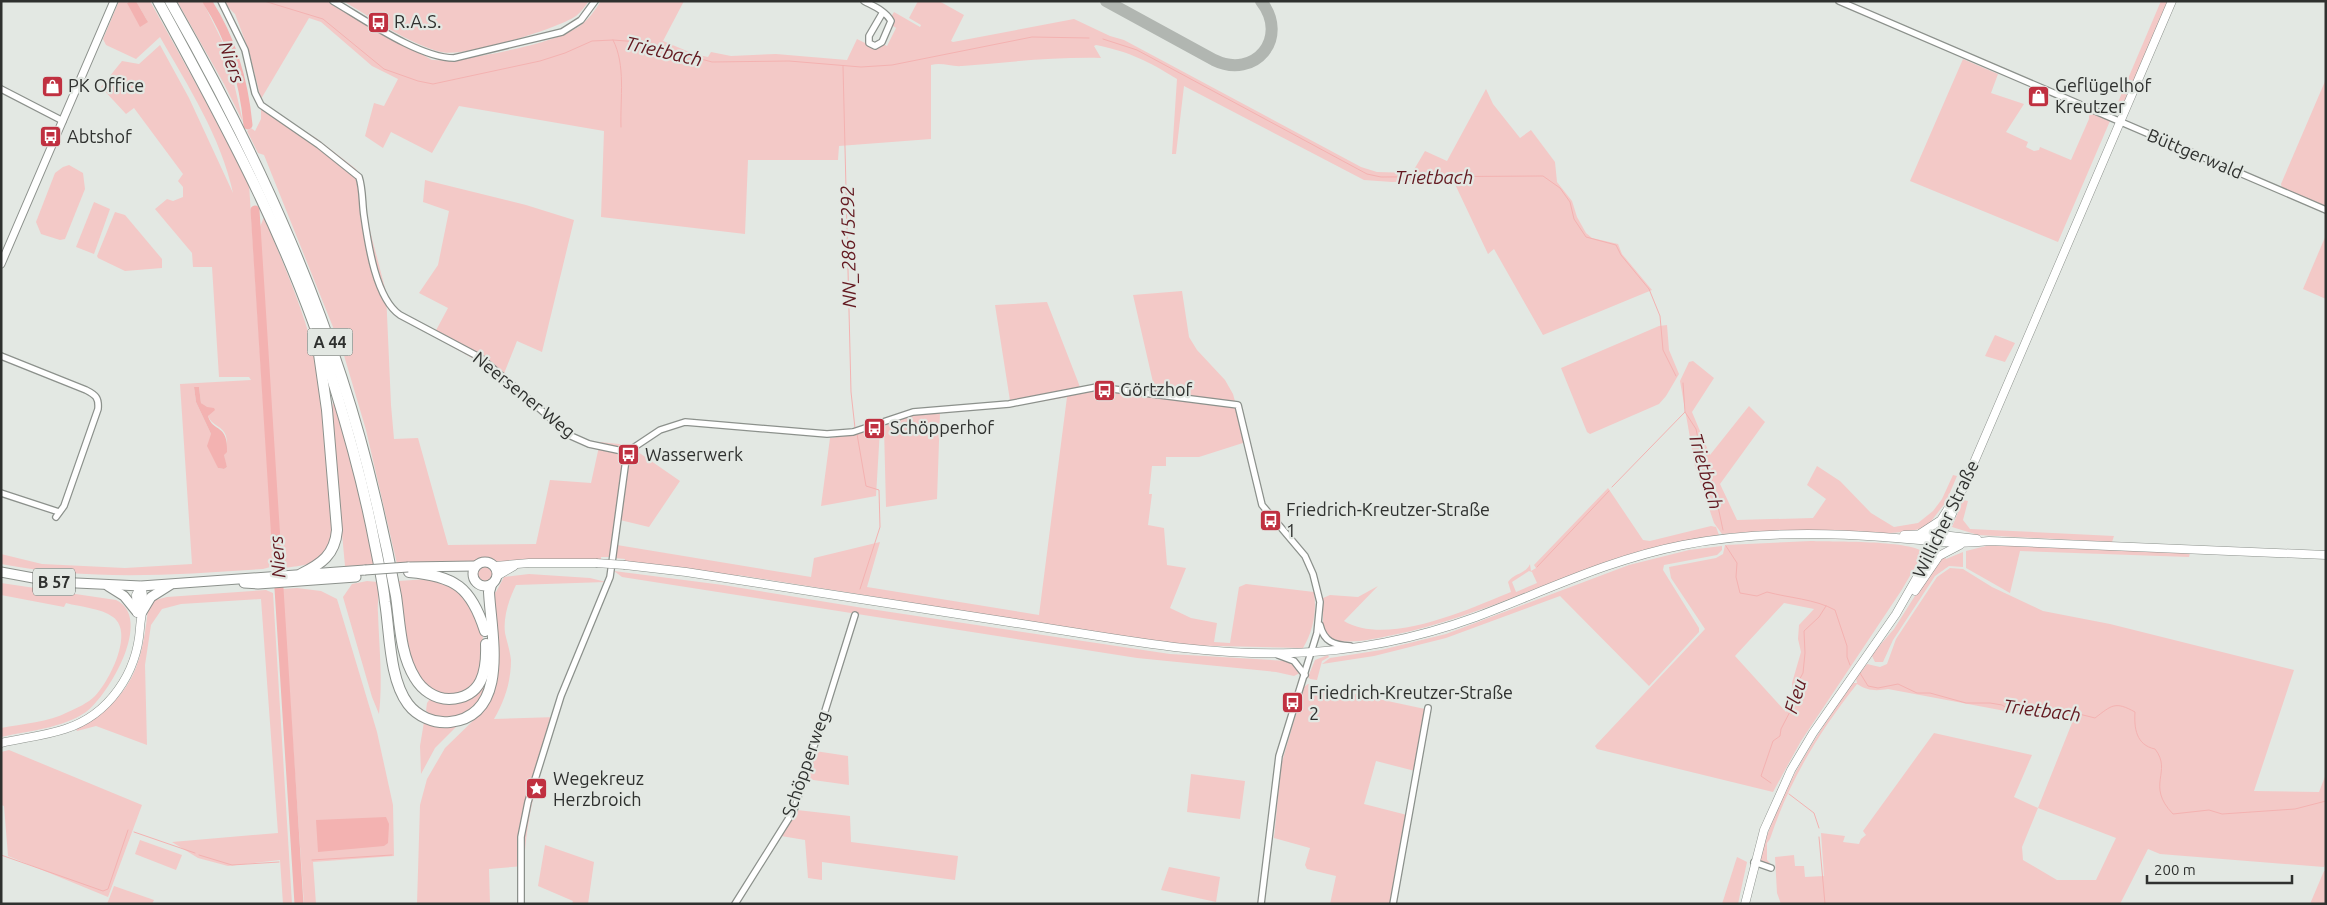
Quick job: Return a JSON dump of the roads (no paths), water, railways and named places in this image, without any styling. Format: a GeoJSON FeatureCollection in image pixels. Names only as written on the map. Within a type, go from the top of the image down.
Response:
{"type":"FeatureCollection","features":[{"type":"Feature","properties":{"kind":"highway","name":"A 44"},"geometry":{"type":"LineString","coordinates":[[158,1],[245,166],[312,319],[335,385],[358,469],[385,600],[395,674],[406,700],[413,710],[429,720],[444,723],[456,721],[474,713],[488,695],[494,670],[489,592],[486,585]]}},
{"type":"Feature","properties":{"kind":"highway","name":"A 44"},"geometry":{"type":"LineString","coordinates":[[170,1],[210,70],[263,179],[301,264],[336,356],[379,511],[404,651],[412,674],[424,690],[443,699],[460,697],[475,689],[485,673],[485,631]]}},
{"type":"Feature","properties":{"kind":"highway"},"geometry":{"type":"LineString","coordinates":[[296,577],[328,558],[335,545],[338,530],[326,401],[312,319]]}},
{"type":"Feature","properties":{"kind":"highway"},"geometry":{"type":"LineString","coordinates":[[409,570],[441,576],[463,588],[476,605],[485,631]]}},
{"type":"Feature","properties":{"kind":"highway"},"geometry":{"type":"LineString","coordinates":[[485,631],[486,585]]}},
{"type":"Feature","properties":{"kind":"main road","name":"Willicher Straße"},"geometry":{"type":"LineString","coordinates":[[1745,904],[1754,862],[1770,813],[1794,763],[1906,599],[1940,539],[2172,1]]}},
{"type":"Feature","properties":{"kind":"main road"},"geometry":{"type":"LineString","coordinates":[[1919,534],[1941,520],[1966,480]]}},
{"type":"Feature","properties":{"kind":"main road"},"geometry":{"type":"LineString","coordinates":[[497,576],[495,566],[596,563],[625,565],[686,572],[1141,643],[1218,652],[1273,653],[1312,652],[1364,646],[1455,624],[1621,560],[1662,549],[1735,537],[1786,534],[2326,555]]}},
{"type":"Feature","properties":{"kind":"main road"},"geometry":{"type":"LineString","coordinates":[[1884,537],[1919,534],[1962,544],[1989,541]]}},
{"type":"Feature","properties":{"kind":"main road"},"geometry":{"type":"LineString","coordinates":[[1906,599],[1915,591],[1939,556],[1962,544]]}},
{"type":"Feature","properties":{"kind":"main road","name":"B 57"},"geometry":{"type":"LineString","coordinates":[[1,572],[55,582],[108,586],[141,586],[409,570],[474,569],[485,562],[495,566]]}},
{"type":"Feature","properties":{"kind":"main road"},"geometry":{"type":"LineString","coordinates":[[474,569],[475,581],[486,585],[497,576],[520,564]]}},
{"type":"Feature","properties":{"kind":"main road","name":"B 57"},"geometry":{"type":"LineString","coordinates":[[108,586],[119,582],[141,580],[158,585]]}},
{"type":"Feature","properties":{"kind":"main road"},"geometry":{"type":"LineString","coordinates":[[140,612],[151,597],[174,584]]}},
{"type":"Feature","properties":{"kind":"main road"},"geometry":{"type":"LineString","coordinates":[[108,586],[124,596],[140,612]]}},
{"type":"Feature","properties":{"kind":"main road"},"geometry":{"type":"LineString","coordinates":[[1,743],[67,728],[89,717],[106,704],[119,689],[128,674],[137,649],[140,612],[144,595],[141,586]]}},
{"type":"Feature","properties":{"kind":"street"},"geometry":{"type":"LineString","coordinates":[[1,264],[114,1]]}},
{"type":"Feature","properties":{"kind":"street","name":"Neersener Weg"},"geometry":{"type":"LineString","coordinates":[[221,1],[245,50],[254,90],[261,105],[319,145],[359,177],[368,240],[380,286],[389,306],[400,315],[481,358],[571,436],[590,444],[627,452]]}},
{"type":"Feature","properties":{"kind":"street"},"geometry":{"type":"LineString","coordinates":[[333,1],[424,52],[444,58],[454,58],[562,32],[581,20],[595,1]]}},
{"type":"Feature","properties":{"kind":"street"},"geometry":{"type":"LineString","coordinates":[[864,1],[883,12],[890,19],[890,26],[879,45],[872,45],[869,36],[883,12]]}},
{"type":"Feature","properties":{"kind":"street","name":"Büttgerwald"},"geometry":{"type":"LineString","coordinates":[[1843,2],[2121,120],[2326,210]]}},
{"type":"Feature","properties":{"kind":"street"},"geometry":{"type":"LineString","coordinates":[[1,89],[63,121]]}},
{"type":"Feature","properties":{"kind":"street"},"geometry":{"type":"LineString","coordinates":[[1,356],[86,390],[95,395],[98,401],[92,426],[64,506],[58,514],[1,493]]}},
{"type":"Feature","properties":{"kind":"street"},"geometry":{"type":"LineString","coordinates":[[521,904],[521,837],[528,802],[561,696],[610,577],[627,452],[660,430],[685,422],[827,434],[853,432],[913,412],[1009,404],[1097,388],[1238,405],[1262,505],[1305,556],[1318,592],[1319,620],[1323,634],[1331,642],[1364,646]]}},
{"type":"Feature","properties":{"kind":"street","name":"Schöpperweg"},"geometry":{"type":"LineString","coordinates":[[735,904],[794,810],[855,615]]}},
{"type":"Feature","properties":{"kind":"street"},"geometry":{"type":"LineString","coordinates":[[1261,904],[1279,756],[1312,652],[1319,620]]}},
{"type":"Feature","properties":{"kind":"street"},"geometry":{"type":"LineString","coordinates":[[1273,653],[1294,661],[1305,675]]}},
{"type":"Feature","properties":{"kind":"street"},"geometry":{"type":"LineString","coordinates":[[1393,904],[1428,708]]}},
{"type":"Feature","properties":{"kind":"street"},"geometry":{"type":"LineString","coordinates":[[1754,862],[1770,868]]}},
{"type":"Feature","properties":{"kind":"waterway","name":"Niers"},"geometry":{"type":"LineString","coordinates":[[207,1],[223,30],[235,61],[240,77],[248,125]]}},
{"type":"Feature","properties":{"kind":"waterway","name":"Trietbach"},"geometry":{"type":"LineString","coordinates":[[209,4],[215,1]]}},
{"type":"Feature","properties":{"kind":"waterway","name":"Trietbach"},"geometry":{"type":"LineString","coordinates":[[264,1],[323,19],[384,69],[418,81],[433,84],[540,61],[565,53],[592,41],[639,42],[712,62],[789,61],[861,67],[892,65],[1032,37],[1089,38]]}},
{"type":"Feature","properties":{"kind":"waterway","name":"Trietbach"},"geometry":{"type":"LineString","coordinates":[[1103,39],[1137,50],[1367,174],[1381,177],[1543,176],[1560,188],[1570,202],[1574,219],[1586,237],[1616,245],[1621,255],[1649,289],[1660,316],[1663,350],[1676,376]]}},
{"type":"Feature","properties":{"kind":"waterway"},"geometry":{"type":"LineString","coordinates":[[613,40],[620,60],[622,82],[621,127]]}},
{"type":"Feature","properties":{"kind":"waterway","name":"NN_28615292"},"geometry":{"type":"LineString","coordinates":[[843,66],[851,392],[855,428]]}},
{"type":"Feature","properties":{"kind":"waterway","name":"Niers"},"geometry":{"type":"LineString","coordinates":[[255,210],[299,904]]}},
{"type":"Feature","properties":{"kind":"waterway","name":"Trietbach"},"geometry":{"type":"LineString","coordinates":[[1683,383],[1685,412],[1696,429],[1702,458],[1713,483],[1723,530]]}},
{"type":"Feature","properties":{"kind":"waterway"},"geometry":{"type":"LineString","coordinates":[[1612,487],[1685,412]]}},
{"type":"Feature","properties":{"kind":"waterway","name":"NN_28615292"},"geometry":{"type":"LineString","coordinates":[[857,434],[866,486],[879,490],[880,527],[860,589]]}},
{"type":"Feature","properties":{"kind":"waterway"},"geometry":{"type":"LineString","coordinates":[[1537,567],[1609,491]]}},
{"type":"Feature","properties":{"kind":"waterway","name":"Trietbach"},"geometry":{"type":"LineString","coordinates":[[1726,546],[1737,563],[1736,577],[1740,593],[1757,596],[1767,592],[1810,601],[1835,610],[1847,646],[1847,657],[1850,665]]}},
{"type":"Feature","properties":{"kind":"waterway","name":"Fleu"},"geometry":{"type":"LineString","coordinates":[[1771,783],[1761,776],[1773,741],[1780,736],[1781,729],[1796,700],[1796,686],[1803,673],[1805,653],[1804,631],[1819,617],[1826,606]]}},
{"type":"Feature","properties":{"kind":"waterway","name":"Trietbach"},"geometry":{"type":"LineString","coordinates":[[1860,673],[1868,686],[1878,688],[1898,684],[1917,693],[1930,693],[1966,703],[2002,705],[2010,710],[2062,715],[2071,712],[2095,718],[2110,707],[2123,706],[2135,712],[2136,730],[2140,740],[2155,749],[2160,757],[2161,795],[2173,814],[2209,810],[2222,814],[2295,809],[2326,801]]}},
{"type":"Feature","properties":{"kind":"waterway","name":"Fleu"},"geometry":{"type":"LineString","coordinates":[[1789,794],[1814,813],[1819,828]]}},
{"type":"Feature","properties":{"kind":"waterway"},"geometry":{"type":"LineString","coordinates":[[1,855],[103,891],[108,889],[128,830]]}},
{"type":"Feature","properties":{"kind":"waterway"},"geometry":{"type":"LineString","coordinates":[[134,832],[195,853]]}},
{"type":"Feature","properties":{"kind":"waterway","name":"Fleu"},"geometry":{"type":"LineString","coordinates":[[1819,837],[1825,904]]}},
{"type":"Feature","properties":{"kind":"waterway"},"geometry":{"type":"LineString","coordinates":[[199,855],[232,865],[279,862]]}},
{"type":"Feature","properties":{"kind":"waterway"},"geometry":{"type":"LineString","coordinates":[[312,860],[392,855]]}},
{"type":"Feature","properties":{"kind":"place","name":"R.A.S."},"geometry":{"type":"Point","coordinates":[378,22]}},
{"type":"Feature","properties":{"kind":"place","name":"PK Office"},"geometry":{"type":"Point","coordinates":[52,86]}},
{"type":"Feature","properties":{"kind":"place","name":"Geflügelhof Kreutzer"},"geometry":{"type":"Point","coordinates":[2039,96]}},
{"type":"Feature","properties":{"kind":"place","name":"Abtshof"},"geometry":{"type":"Point","coordinates":[51,137]}},
{"type":"Feature","properties":{"kind":"place","name":"Görtzhof"},"geometry":{"type":"Point","coordinates":[1104,390]}},
{"type":"Feature","properties":{"kind":"place","name":"Schöpperhof"},"geometry":{"type":"Point","coordinates":[874,428]}},
{"type":"Feature","properties":{"kind":"place","name":"Wasserwerk"},"geometry":{"type":"Point","coordinates":[629,455]}},
{"type":"Feature","properties":{"kind":"place","name":"Friedrich-Kreutzer-Straße 1"},"geometry":{"type":"Point","coordinates":[1270,520]}},
{"type":"Feature","properties":{"kind":"place","name":"Friedrich-Kreutzer-Straße 2"},"geometry":{"type":"Point","coordinates":[1293,703]}},
{"type":"Feature","properties":{"kind":"place","name":"Wegekreuz Herzbroich"},"geometry":{"type":"Point","coordinates":[537,789]}}]}
